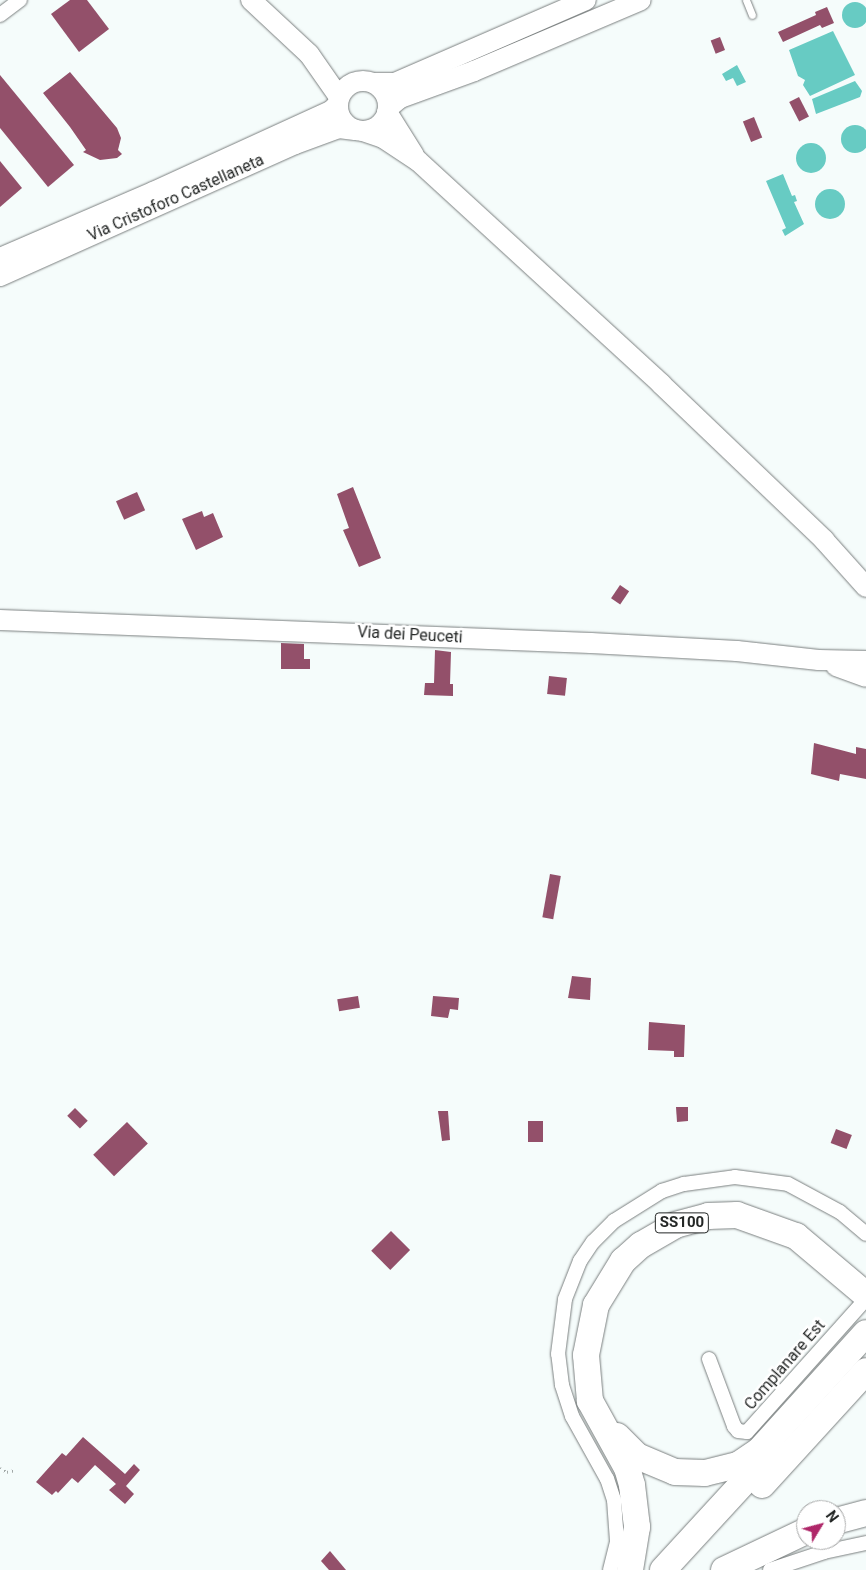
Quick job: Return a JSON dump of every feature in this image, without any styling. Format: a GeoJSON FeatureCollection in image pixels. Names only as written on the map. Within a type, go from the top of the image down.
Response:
{"type":"FeatureCollection","features":[{"type":"Feature","properties":{"kind":"highway","name":"SS100"},"geometry":{"type":"LineString","coordinates":[[630,1570],[638,1527],[632,1485],[627,1468],[594,1412],[588,1388],[586,1355],[588,1331],[605,1287],[632,1253],[675,1225],[708,1216],[737,1215],[776,1226],[805,1242],[865,1296]]}},
{"type":"Feature","properties":{"kind":"highway","name":"SS100"},"geometry":{"type":"LineString","coordinates":[[588,1388],[613,1431],[636,1456],[675,1472],[714,1472],[738,1465],[759,1451],[866,1333]]}},
{"type":"Feature","properties":{"kind":"highway"},"geometry":{"type":"LineString","coordinates":[[663,1570],[866,1349]]}},
{"type":"Feature","properties":{"kind":"highway"},"geometry":{"type":"LineString","coordinates":[[684,1570],[866,1371]]}},
{"type":"Feature","properties":{"kind":"highway"},"geometry":{"type":"LineString","coordinates":[[846,1518],[866,1513]]}},
{"type":"Feature","properties":{"kind":"highway"},"geometry":{"type":"LineString","coordinates":[[724,1570],[796,1536]]}},
{"type":"Feature","properties":{"kind":"main road"},"geometry":{"type":"LineString","coordinates":[[251,0],[309,54],[338,101],[342,120],[359,131],[383,138],[418,160],[661,384],[824,540],[866,587]]}},
{"type":"Feature","properties":{"kind":"main road"},"geometry":{"type":"LineString","coordinates":[[338,101],[343,90],[365,82],[395,83],[586,0]]}},
{"type":"Feature","properties":{"kind":"main road"},"geometry":{"type":"LineString","coordinates":[[359,131],[378,126],[388,110],[400,98],[474,71],[641,0]]}},
{"type":"Feature","properties":{"kind":"main road"},"geometry":{"type":"LineString","coordinates":[[309,54],[365,82],[386,95],[388,110],[418,160]]}},
{"type":"Feature","properties":{"kind":"main road","name":"Via Cristoforo Castellaneta"},"geometry":{"type":"LineString","coordinates":[[0,258],[331,111],[338,101]]}},
{"type":"Feature","properties":{"kind":"main road","name":"Via Cristoforo Castellaneta"},"geometry":{"type":"LineString","coordinates":[[0,276],[295,144],[339,128],[359,131]]}},
{"type":"Feature","properties":{"kind":"main road"},"geometry":{"type":"LineString","coordinates":[[824,540],[866,574]]}},
{"type":"Feature","properties":{"kind":"main road","name":"Via dei Peuceti"},"geometry":{"type":"LineString","coordinates":[[0,620],[591,643],[737,651],[820,660],[866,661]]}},
{"type":"Feature","properties":{"kind":"main road","name":"Via dei Peuceti"},"geometry":{"type":"LineString","coordinates":[[820,660],[866,677]]}},
{"type":"Feature","properties":{"kind":"street"},"geometry":{"type":"LineString","coordinates":[[0,15],[20,0]]}},
{"type":"Feature","properties":{"kind":"street"},"geometry":{"type":"LineString","coordinates":[[610,1570],[617,1541],[614,1500],[605,1474],[572,1416],[562,1385],[558,1354],[565,1300],[580,1261],[593,1242],[621,1216],[662,1191],[684,1184],[735,1177],[788,1184],[840,1212],[866,1234]]}},
{"type":"Feature","properties":{"kind":"street","name":"Complanare Est"},"geometry":{"type":"LineString","coordinates":[[709,1359],[734,1426],[738,1431],[747,1432],[865,1296]]}},
{"type":"Feature","properties":{"kind":"street"},"geometry":{"type":"LineString","coordinates":[[770,1570],[824,1552],[866,1543]]}},
{"type":"Feature","properties":{"kind":"lane"},"geometry":{"type":"LineString","coordinates":[[746,0],[752,15]]}},
{"type":"Feature","properties":{"kind":"path"},"geometry":{"type":"LineString","coordinates":[[0,1468],[7,1472],[15,1470]]}},
{"type":"Feature","properties":{"kind":"water"},"geometry":{"type":"Polygon","coordinates":[[[855,2],[864,6],[868,15],[864,24],[855,28],[846,24],[842,15],[846,6],[855,2]]]}},
{"type":"Feature","properties":{"kind":"water"},"geometry":{"type":"Polygon","coordinates":[[[833,31],[855,75],[810,96],[803,85],[805,80],[798,76],[789,50],[833,31]]]}},
{"type":"Feature","properties":{"kind":"water"},"geometry":{"type":"Polygon","coordinates":[[[737,65],[746,82],[737,86],[733,78],[726,81],[722,74],[737,65]]]}},
{"type":"Feature","properties":{"kind":"water"},"geometry":{"type":"Polygon","coordinates":[[[855,81],[862,91],[860,97],[816,114],[812,99],[855,81]]]}},
{"type":"Feature","properties":{"kind":"water"},"geometry":{"type":"Polygon","coordinates":[[[855,125],[865,129],[869,139],[865,149],[855,153],[845,149],[841,139],[845,129],[855,125]]]}},
{"type":"Feature","properties":{"kind":"water"},"geometry":{"type":"Polygon","coordinates":[[[811,143],[822,147],[826,158],[822,169],[811,173],[800,169],[796,158],[800,147],[811,143]]]}},
{"type":"Feature","properties":{"kind":"water"},"geometry":{"type":"Polygon","coordinates":[[[783,174],[792,196],[795,195],[797,201],[794,202],[804,224],[785,236],[782,230],[786,228],[766,181],[783,174]]]}},
{"type":"Feature","properties":{"kind":"water"},"geometry":{"type":"Polygon","coordinates":[[[830,189],[841,193],[845,204],[841,215],[830,219],[819,215],[815,204],[819,193],[830,189]]]}},
{"type":"Feature","properties":{"kind":"building"},"geometry":{"type":"Polygon","coordinates":[[[70,0],[87,0],[109,29],[79,52],[51,14],[70,0]]]}},
{"type":"Feature","properties":{"kind":"building"},"geometry":{"type":"Polygon","coordinates":[[[827,7],[834,23],[822,28],[820,25],[783,42],[778,32],[816,15],[815,12],[827,7]]]}},
{"type":"Feature","properties":{"kind":"building"},"geometry":{"type":"Polygon","coordinates":[[[720,37],[725,50],[716,54],[711,41],[720,37]]]}},
{"type":"Feature","properties":{"kind":"building"},"geometry":{"type":"Polygon","coordinates":[[[70,72],[117,128],[121,138],[118,150],[122,154],[117,158],[100,160],[83,152],[86,150],[43,93],[70,72]]]}},
{"type":"Feature","properties":{"kind":"building"},"geometry":{"type":"Polygon","coordinates":[[[0,75],[74,165],[48,187],[0,128],[0,75]]]}},
{"type":"Feature","properties":{"kind":"building"},"geometry":{"type":"Polygon","coordinates":[[[799,97],[809,117],[799,122],[789,102],[799,97]]]}},
{"type":"Feature","properties":{"kind":"building"},"geometry":{"type":"Polygon","coordinates":[[[754,117],[762,137],[751,142],[743,121],[754,117]]]}},
{"type":"Feature","properties":{"kind":"building"},"geometry":{"type":"Polygon","coordinates":[[[0,161],[22,188],[0,207],[0,161]]]}},
{"type":"Feature","properties":{"kind":"building"},"geometry":{"type":"Polygon","coordinates":[[[353,487],[381,558],[359,567],[343,530],[349,528],[337,494],[353,487]]]}},
{"type":"Feature","properties":{"kind":"building"},"geometry":{"type":"Polygon","coordinates":[[[137,492],[145,510],[124,520],[116,501],[137,492]]]}},
{"type":"Feature","properties":{"kind":"building"},"geometry":{"type":"Polygon","coordinates":[[[202,511],[204,517],[213,513],[223,537],[196,550],[182,519],[202,511]]]}},
{"type":"Feature","properties":{"kind":"building"},"geometry":{"type":"Polygon","coordinates":[[[620,585],[629,591],[620,604],[611,598],[620,585]]]}},
{"type":"Feature","properties":{"kind":"building"},"geometry":{"type":"Polygon","coordinates":[[[281,643],[304,644],[304,659],[310,659],[310,669],[281,669],[281,643]]]}},
{"type":"Feature","properties":{"kind":"building"},"geometry":{"type":"Polygon","coordinates":[[[435,650],[451,652],[450,684],[453,684],[453,696],[424,695],[425,683],[434,683],[435,650]]]}},
{"type":"Feature","properties":{"kind":"building"},"geometry":{"type":"Polygon","coordinates":[[[549,676],[567,678],[565,696],[547,694],[549,676]]]}},
{"type":"Feature","properties":{"kind":"building"},"geometry":{"type":"Polygon","coordinates":[[[814,743],[856,754],[856,747],[866,749],[866,779],[840,774],[839,781],[811,774],[814,743]]]}},
{"type":"Feature","properties":{"kind":"building"},"geometry":{"type":"Polygon","coordinates":[[[550,874],[561,876],[553,919],[542,917],[550,874]]]}},
{"type":"Feature","properties":{"kind":"building"},"geometry":{"type":"Polygon","coordinates":[[[572,976],[591,978],[590,1000],[568,998],[572,976]]]}},
{"type":"Feature","properties":{"kind":"building"},"geometry":{"type":"Polygon","coordinates":[[[358,996],[360,1008],[339,1011],[337,999],[358,996]]]}},
{"type":"Feature","properties":{"kind":"building"},"geometry":{"type":"Polygon","coordinates":[[[433,996],[459,998],[458,1010],[450,1009],[448,1018],[431,1016],[433,996]]]}},
{"type":"Feature","properties":{"kind":"building"},"geometry":{"type":"Polygon","coordinates":[[[649,1022],[685,1025],[684,1057],[674,1057],[674,1051],[648,1050],[649,1022]]]}},
{"type":"Feature","properties":{"kind":"building"},"geometry":{"type":"Polygon","coordinates":[[[676,1107],[688,1107],[688,1121],[677,1122],[676,1107]]]}},
{"type":"Feature","properties":{"kind":"building"},"geometry":{"type":"Polygon","coordinates":[[[75,1108],[88,1121],[80,1129],[67,1116],[75,1108]]]}},
{"type":"Feature","properties":{"kind":"building"},"geometry":{"type":"Polygon","coordinates":[[[438,1111],[448,1111],[450,1140],[442,1141],[438,1111]]]}},
{"type":"Feature","properties":{"kind":"building"},"geometry":{"type":"Polygon","coordinates":[[[528,1121],[543,1121],[543,1142],[528,1142],[528,1121]]]}},
{"type":"Feature","properties":{"kind":"building"},"geometry":{"type":"Polygon","coordinates":[[[127,1122],[148,1144],[114,1176],[93,1155],[127,1122]]]}},
{"type":"Feature","properties":{"kind":"building"},"geometry":{"type":"Polygon","coordinates":[[[836,1129],[852,1135],[846,1149],[831,1143],[836,1129]]]}},
{"type":"Feature","properties":{"kind":"building"},"geometry":{"type":"Polygon","coordinates":[[[391,1231],[410,1250],[390,1270],[371,1251],[391,1231]]]}},
{"type":"Feature","properties":{"kind":"building"},"geometry":{"type":"Polygon","coordinates":[[[83,1437],[125,1474],[134,1464],[140,1470],[126,1486],[134,1494],[125,1504],[109,1490],[116,1484],[95,1465],[78,1483],[72,1478],[58,1493],[56,1491],[52,1495],[36,1482],[62,1453],[66,1456],[83,1437]]]}},
{"type":"Feature","properties":{"kind":"building"},"geometry":{"type":"Polygon","coordinates":[[[330,1551],[346,1570],[329,1570],[321,1561],[330,1551]]]}}]}
